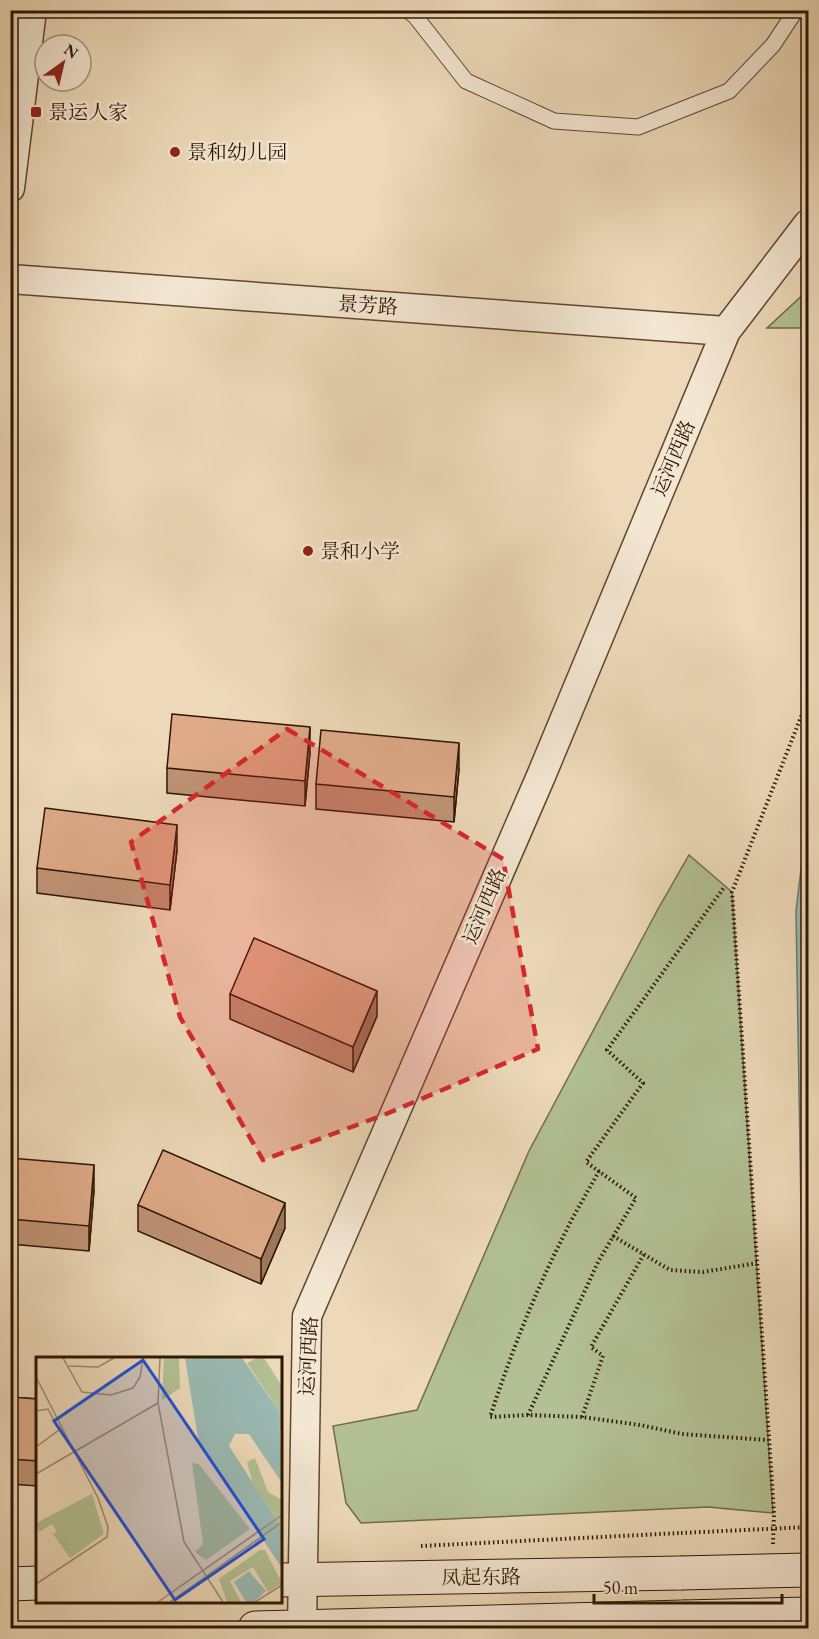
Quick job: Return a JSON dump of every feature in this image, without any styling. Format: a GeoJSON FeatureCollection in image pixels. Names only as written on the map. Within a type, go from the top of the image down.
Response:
{"type":"FeatureCollection","features":[{"type":"Feature","properties":{"kind":"main road","name":"凤起东路"},"geometry":{"type":"LineString","coordinates":[[292,1580],[808,1570]]}},
{"type":"Feature","properties":{"kind":"main road"},"geometry":{"type":"LineString","coordinates":[[10,1584],[36,1583]]}},
{"type":"Feature","properties":{"kind":"main road"},"geometry":{"type":"LineString","coordinates":[[255,1629],[808,1614]]}},
{"type":"Feature","properties":{"kind":"street"},"geometry":{"type":"LineString","coordinates":[[10,188],[32,10]]}},
{"type":"Feature","properties":{"kind":"street","name":"运河西路"},"geometry":{"type":"LineString","coordinates":[[302,1628],[292,1580],[307,1316],[541,776],[726,331],[808,224]]}},
{"type":"Feature","properties":{"kind":"street","name":"景芳路"},"geometry":{"type":"LineString","coordinates":[[10,279],[726,331]]}},
{"type":"Feature","properties":{"kind":"lane"},"geometry":{"type":"LineString","coordinates":[[407,10],[415,16],[466,81],[554,121],[638,127],[729,91],[772,45],[796,10]]}},
{"type":"Feature","properties":{"kind":"path"},"geometry":{"type":"LineString","coordinates":[[774,1548],[774,1513],[732,892],[808,699]]}},
{"type":"Feature","properties":{"kind":"path"},"geometry":{"type":"LineString","coordinates":[[528,1415],[598,1262],[636,1198],[586,1162],[643,1083],[607,1050],[725,886]]}},
{"type":"Feature","properties":{"kind":"path"},"geometry":{"type":"LineString","coordinates":[[598,1171],[563,1237],[530,1310],[490,1417],[528,1415],[582,1417],[640,1425],[682,1434],[768,1440]]}},
{"type":"Feature","properties":{"kind":"path"},"geometry":{"type":"LineString","coordinates":[[613,1236],[670,1270],[703,1272],[757,1263]]}},
{"type":"Feature","properties":{"kind":"path"},"geometry":{"type":"LineString","coordinates":[[582,1417],[603,1356],[591,1347],[644,1254]]}},
{"type":"Feature","properties":{"kind":"path"},"geometry":{"type":"LineString","coordinates":[[421,1546],[808,1527]]}},
{"type":"Feature","properties":{"kind":"highlighted area"},"geometry":{"type":"Polygon","coordinates":[[[287,729],[503,859],[538,1049],[386,1114],[263,1160],[180,1017],[131,842],[287,729]]]}},
{"type":"Feature","properties":{"kind":"green space"},"geometry":{"type":"Polygon","coordinates":[[[808,290],[808,328],[767,328],[808,290]]]}},
{"type":"Feature","properties":{"kind":"green space"},"geometry":{"type":"Polygon","coordinates":[[[689,855],[732,892],[773,1513],[708,1507],[361,1523],[346,1503],[333,1426],[417,1410],[529,1151],[689,855]]]}},
{"type":"Feature","properties":{"kind":"water"},"geometry":{"type":"Polygon","coordinates":[[[808,811],[808,1628],[796,911],[808,811]]]}},
{"type":"Feature","properties":{"kind":"building"},"geometry":{"type":"Polygon","coordinates":[[[172,714],[310,727],[305,781],[167,768],[172,714]]]}},
{"type":"Feature","properties":{"kind":"building"},"geometry":{"type":"Polygon","coordinates":[[[321,730],[459,743],[454,797],[316,784],[321,730]]]}},
{"type":"Feature","properties":{"kind":"building"},"geometry":{"type":"Polygon","coordinates":[[[45,808],[177,825],[170,885],[37,868],[45,808]]]}},
{"type":"Feature","properties":{"kind":"building"},"geometry":{"type":"Polygon","coordinates":[[[254,938],[377,991],[353,1047],[230,994],[254,938]]]}},
{"type":"Feature","properties":{"kind":"building"},"geometry":{"type":"Polygon","coordinates":[[[163,1150],[285,1203],[261,1259],[138,1205],[163,1150]]]}},
{"type":"Feature","properties":{"kind":"building"},"geometry":{"type":"Polygon","coordinates":[[[10,1158],[94,1165],[89,1226],[10,1219],[10,1158]]]}},
{"type":"Feature","properties":{"kind":"building"},"geometry":{"type":"Polygon","coordinates":[[[10,1397],[36,1399],[36,1461],[10,1459],[10,1397]]]}},
{"type":"Feature","properties":{"kind":"place","name":"景运人家"},"geometry":{"type":"Point","coordinates":[36,112]}},
{"type":"Feature","properties":{"kind":"place","name":"景和幼儿园"},"geometry":{"type":"Point","coordinates":[175,152]}},
{"type":"Feature","properties":{"kind":"place","name":"景和小学"},"geometry":{"type":"Point","coordinates":[308,551]}}]}
